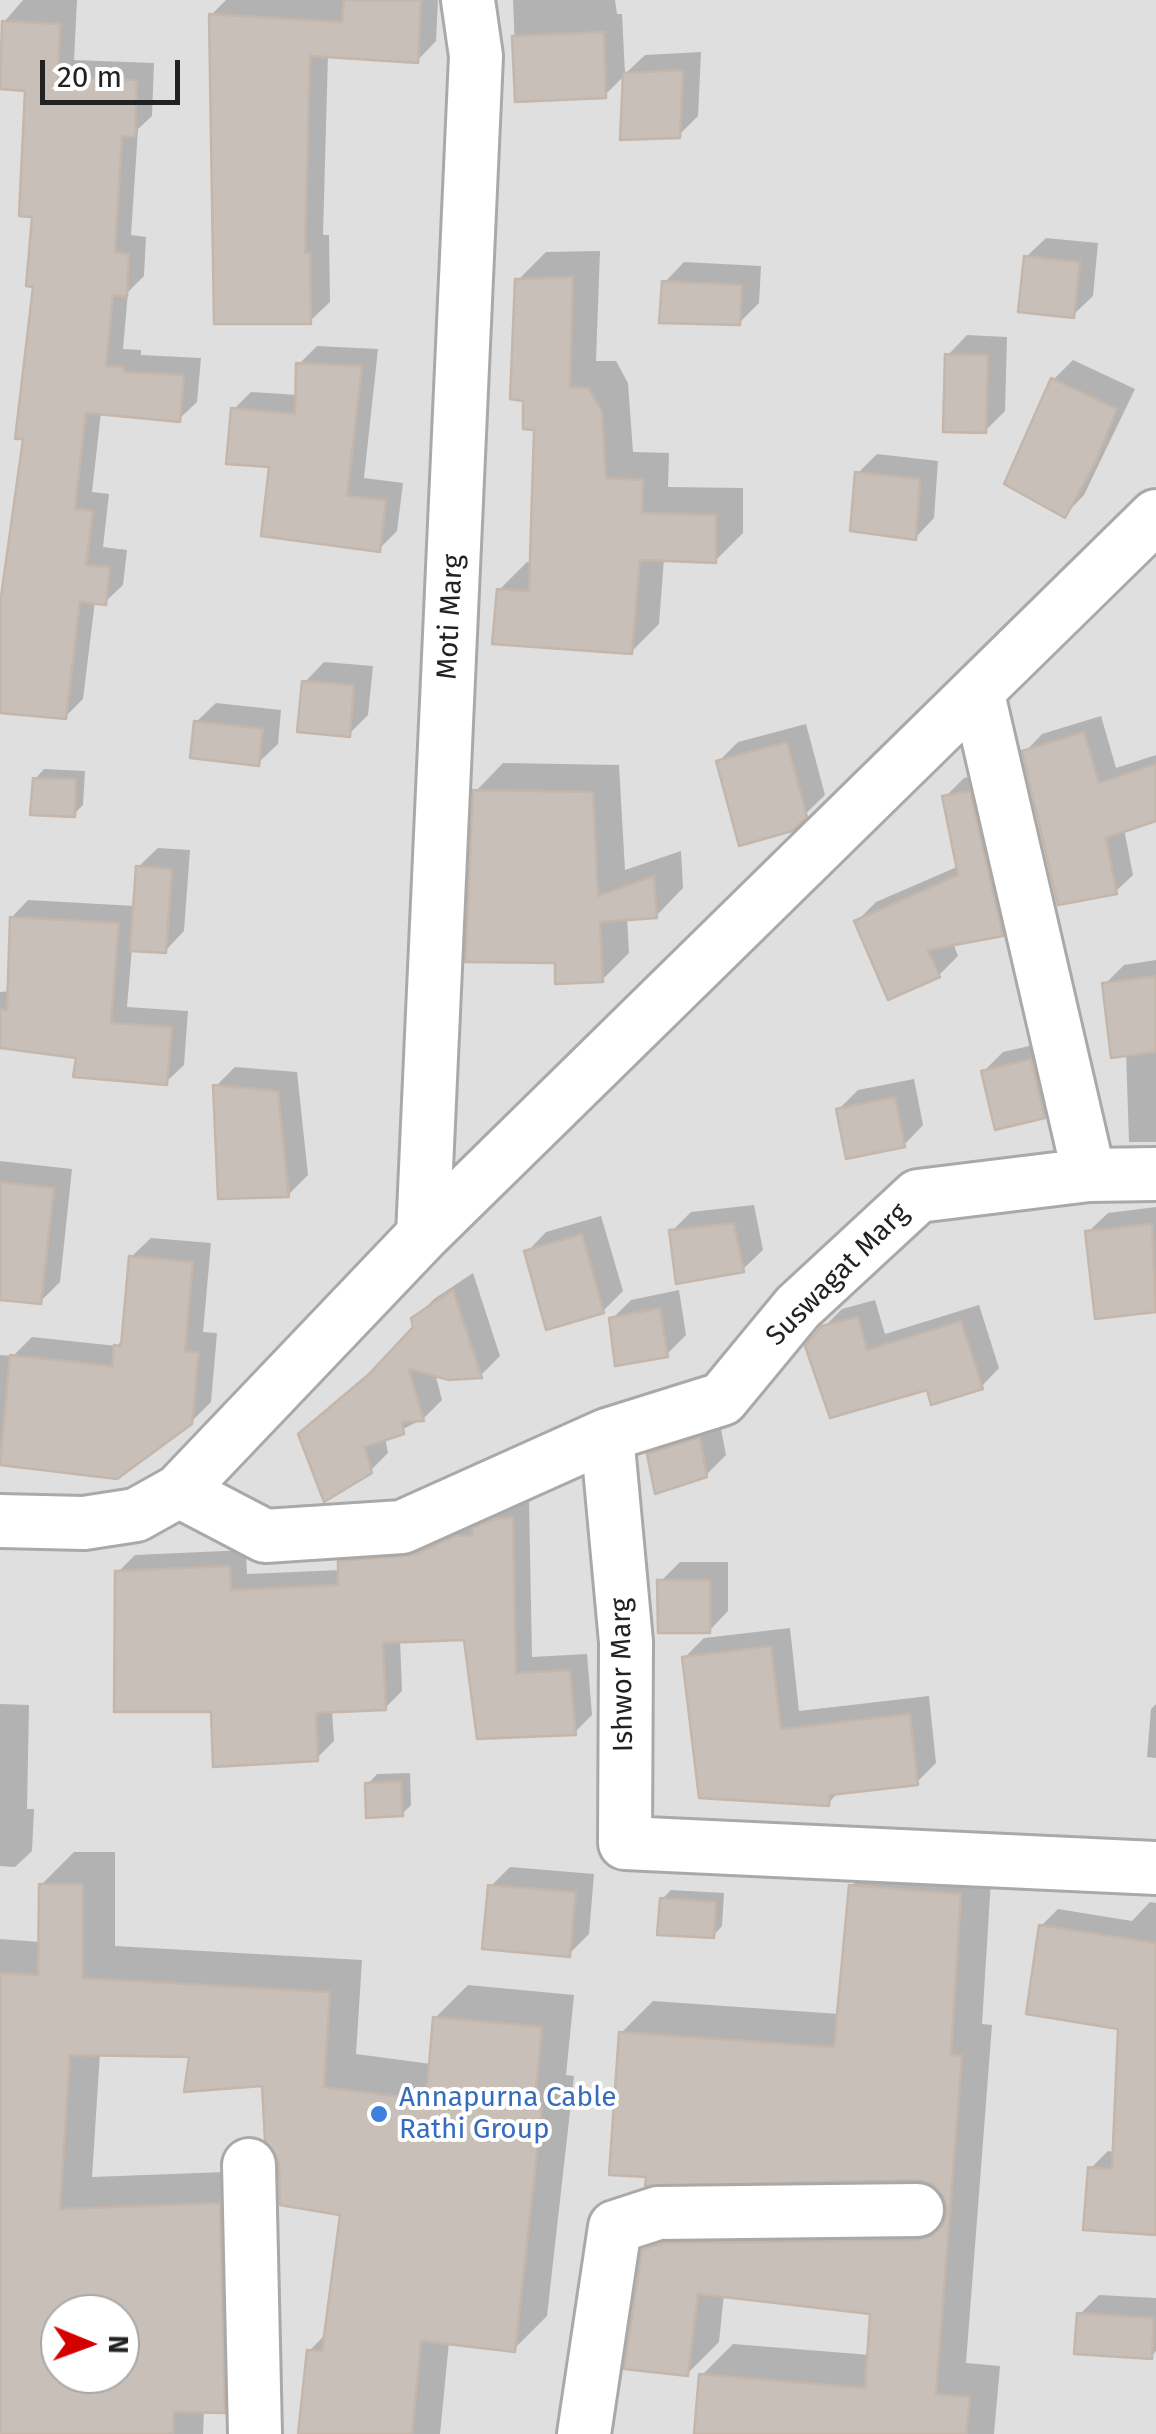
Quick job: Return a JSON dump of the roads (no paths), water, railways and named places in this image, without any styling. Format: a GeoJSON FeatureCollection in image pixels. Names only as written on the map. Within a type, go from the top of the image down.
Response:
{"type":"FeatureCollection","features":[{"type":"Feature","properties":{"kind":"street","name":"Moti Marg"},"geometry":{"type":"LineString","coordinates":[[423,1235],[476,56],[468,0]]}},
{"type":"Feature","properties":{"kind":"street"},"geometry":{"type":"LineString","coordinates":[[0,1521],[84,1523],[136,1514],[179,1491],[423,1235],[1156,516]]}},
{"type":"Feature","properties":{"kind":"street"},"geometry":{"type":"LineString","coordinates":[[978,694],[1090,1175]]}},
{"type":"Feature","properties":{"kind":"street","name":"Suswagat Marg"},"geometry":{"type":"LineString","coordinates":[[607,1435],[722,1399],[798,1306],[918,1196],[1090,1175],[1156,1174]]}},
{"type":"Feature","properties":{"kind":"street"},"geometry":{"type":"LineString","coordinates":[[179,1491],[265,1536],[402,1527],[607,1435]]}},
{"type":"Feature","properties":{"kind":"street","name":"Ishwor Marg"},"geometry":{"type":"LineString","coordinates":[[607,1435],[626,1642],[625,1842],[1156,1868]]}},
{"type":"Feature","properties":{"kind":"street"},"geometry":{"type":"LineString","coordinates":[[248,2165],[255,2434]]}},
{"type":"Feature","properties":{"kind":"street"},"geometry":{"type":"LineString","coordinates":[[584,2434],[615,2227],[658,2213],[917,2210]]}},
{"type":"Feature","properties":{"kind":"place","name":"Annapurna Cable Rathi Group"},"geometry":{"type":"Point","coordinates":[379,2114]}}]}
